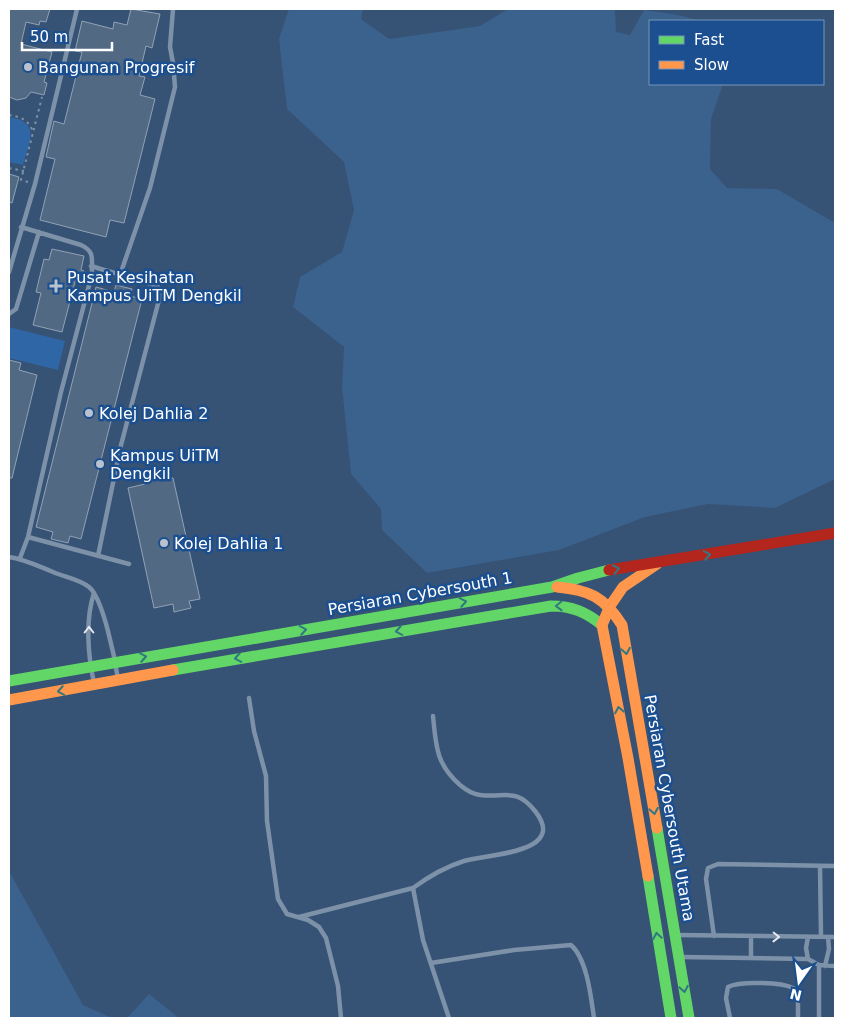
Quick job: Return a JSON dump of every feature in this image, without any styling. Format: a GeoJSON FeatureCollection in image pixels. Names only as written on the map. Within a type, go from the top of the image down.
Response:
{"type":"FeatureCollection","features":[{"type":"Feature","properties":{"kind":"street","name":"Persiaran Cybersouth 1"},"geometry":{"type":"LineString","coordinates":[[9,681],[552,587],[575,577],[635,565],[659,563],[835,533]]}},
{"type":"Feature","properties":{"kind":"street"},"geometry":{"type":"LineString","coordinates":[[602,625],[610,606],[623,587],[659,563]]}},
{"type":"Feature","properties":{"kind":"street","name":"Persiaran Cybersouth Utama"},"geometry":{"type":"LineString","coordinates":[[552,587],[577,588],[595,595],[610,606],[622,625],[689,1018]]}},
{"type":"Feature","properties":{"kind":"street","name":"Persiaran Cybersouth 1"},"geometry":{"type":"LineString","coordinates":[[9,700],[551,606],[566,605],[576,608],[587,613],[602,625]]}},
{"type":"Feature","properties":{"kind":"street","name":"Persiaran Cybersouth Utama"},"geometry":{"type":"LineString","coordinates":[[602,625],[628,758],[671,1018]]}},
{"type":"Feature","properties":{"kind":"lane"},"geometry":{"type":"LineString","coordinates":[[9,272],[35,184],[77,9]]}},
{"type":"Feature","properties":{"kind":"lane"},"geometry":{"type":"LineString","coordinates":[[120,275],[150,188],[175,87],[170,47],[173,9]]}},
{"type":"Feature","properties":{"kind":"lane"},"geometry":{"type":"LineString","coordinates":[[20,558],[28,537],[61,392],[92,274],[92,255],[88,248],[21,228]]}},
{"type":"Feature","properties":{"kind":"lane"},"geometry":{"type":"LineString","coordinates":[[9,314],[16,308],[39,232]]}},
{"type":"Feature","properties":{"kind":"lane"},"geometry":{"type":"LineString","coordinates":[[91,266],[158,286],[160,296],[120,449],[98,556]]}},
{"type":"Feature","properties":{"kind":"lane"},"geometry":{"type":"LineString","coordinates":[[28,537],[129,564]]}},
{"type":"Feature","properties":{"kind":"lane"},"geometry":{"type":"LineString","coordinates":[[9,557],[20,558],[62,576],[80,581],[90,587],[109,632],[118,680]]}},
{"type":"Feature","properties":{"kind":"lane"},"geometry":{"type":"LineString","coordinates":[[94,593],[89,620],[91,667],[94,685]]}},
{"type":"Feature","properties":{"kind":"lane"},"geometry":{"type":"LineString","coordinates":[[249,698],[254,731],[266,776],[267,821],[278,899],[287,914],[308,920],[319,927],[326,938],[338,986],[341,1018]]}},
{"type":"Feature","properties":{"kind":"lane"},"geometry":{"type":"LineString","coordinates":[[298,917],[413,888],[430,875],[464,861],[493,857],[532,846],[539,840],[543,831],[542,821],[524,798],[515,795],[479,795],[471,793],[444,768],[437,747],[433,716]]}},
{"type":"Feature","properties":{"kind":"lane"},"geometry":{"type":"LineString","coordinates":[[714,936],[706,879],[708,868],[718,864],[835,866]]}},
{"type":"Feature","properties":{"kind":"lane"},"geometry":{"type":"LineString","coordinates":[[820,866],[821,937]]}},
{"type":"Feature","properties":{"kind":"lane"},"geometry":{"type":"LineString","coordinates":[[413,888],[423,940],[449,1018]]}},
{"type":"Feature","properties":{"kind":"lane"},"geometry":{"type":"LineString","coordinates":[[675,935],[835,937]]}},
{"type":"Feature","properties":{"kind":"lane"},"geometry":{"type":"LineString","coordinates":[[751,936],[751,958]]}},
{"type":"Feature","properties":{"kind":"lane"},"geometry":{"type":"LineString","coordinates":[[808,937],[806,948],[808,959]]}},
{"type":"Feature","properties":{"kind":"lane"},"geometry":{"type":"LineString","coordinates":[[825,966],[829,949],[828,937]]}},
{"type":"Feature","properties":{"kind":"lane"},"geometry":{"type":"LineString","coordinates":[[431,964],[514,950],[571,945],[578,952],[585,972],[594,1018]]}},
{"type":"Feature","properties":{"kind":"lane"},"geometry":{"type":"LineString","coordinates":[[679,957],[808,959],[819,965],[835,966]]}},
{"type":"Feature","properties":{"kind":"lane"},"geometry":{"type":"LineString","coordinates":[[819,965],[819,1018]]}},
{"type":"Feature","properties":{"kind":"lane"},"geometry":{"type":"LineString","coordinates":[[730,1018],[726,992],[728,987],[738,984],[781,984],[793,988],[798,999],[798,1018]]}},
{"type":"Feature","properties":{"kind":"path"},"geometry":{"type":"LineString","coordinates":[[35,184],[21,180],[42,98]]}},
{"type":"Feature","properties":{"kind":"path"},"geometry":{"type":"LineString","coordinates":[[9,115],[26,120],[31,125],[33,132]]}},
{"type":"Feature","properties":{"kind":"path"},"geometry":{"type":"LineString","coordinates":[[9,168],[24,171]]}},
{"type":"Feature","properties":{"kind":"shaded area"},"geometry":{"type":"Polygon","coordinates":[[[289,9],[363,9],[361,19],[389,39],[480,26],[508,9],[615,9],[616,32],[630,35],[644,10],[699,20],[649,20],[649,85],[723,85],[711,119],[710,169],[727,188],[777,189],[835,223],[835,479],[775,508],[708,504],[645,517],[559,550],[427,573],[382,530],[381,509],[351,474],[342,387],[344,347],[293,307],[300,277],[342,252],[354,210],[344,162],[287,109],[279,39],[289,9]]]}},
{"type":"Feature","properties":{"kind":"shaded area"},"geometry":{"type":"Polygon","coordinates":[[[9,117],[26,123],[30,128],[30,141],[23,165],[9,162],[9,117]]]}},
{"type":"Feature","properties":{"kind":"shaded area"},"geometry":{"type":"Polygon","coordinates":[[[9,327],[65,341],[58,370],[9,358],[9,327]]]}},
{"type":"Feature","properties":{"kind":"shaded area"},"geometry":{"type":"Polygon","coordinates":[[[9,871],[83,1005],[112,1018],[9,1018],[9,871]]]}},
{"type":"Feature","properties":{"kind":"shaded area"},"geometry":{"type":"Polygon","coordinates":[[[149,994],[179,1018],[127,1018],[149,994]]]}},
{"type":"Feature","properties":{"kind":"building","name":"Bangunan Progresif"},"geometry":{"type":"Polygon","coordinates":[[[9,9],[50,9],[46,22],[40,21],[39,25],[26,22],[21,44],[52,52],[44,82],[47,83],[44,95],[31,92],[26,98],[17,100],[9,97],[9,9]]]}},
{"type":"Feature","properties":{"kind":"building"},"geometry":{"type":"Polygon","coordinates":[[[131,9],[160,14],[152,48],[146,46],[139,76],[145,77],[140,95],[155,99],[124,223],[110,220],[106,237],[40,220],[55,159],[46,157],[54,121],[64,124],[82,52],[75,51],[82,21],[113,29],[114,22],[127,25],[131,9]]]}},
{"type":"Feature","properties":{"kind":"building"},"geometry":{"type":"Polygon","coordinates":[[[9,174],[19,177],[12,203],[9,202],[9,174]]]}},
{"type":"Feature","properties":{"kind":"building","name":"Pusat Kesihatan Kampus UiTM Dengkil"},"geometry":{"type":"Polygon","coordinates":[[[52,249],[84,256],[81,270],[84,271],[82,280],[76,278],[62,332],[33,325],[41,293],[36,292],[44,259],[49,260],[52,249]]]}},
{"type":"Feature","properties":{"kind":"building","name":"Kolej Dahlia 2"},"geometry":{"type":"Polygon","coordinates":[[[116,285],[132,289],[130,296],[142,299],[81,539],[70,536],[68,543],[51,539],[53,532],[36,527],[96,287],[114,292],[116,285]]]}},
{"type":"Feature","properties":{"kind":"building"},"geometry":{"type":"Polygon","coordinates":[[[9,360],[21,363],[19,370],[37,375],[12,478],[9,478],[9,360]]]}},
{"type":"Feature","properties":{"kind":"building","name":"Kolej Dahlia 1"},"geometry":{"type":"Polygon","coordinates":[[[160,474],[162,480],[173,478],[200,599],[189,601],[191,608],[174,612],[173,604],[154,608],[128,488],[145,484],[144,477],[160,474]]]}},
{"type":"Feature","properties":{"kind":"traffic: fast"},"geometry":{"type":"LineString","coordinates":[[9,681],[552,587],[609,570]]}},
{"type":"Feature","properties":{"kind":"traffic: fast"},"geometry":{"type":"LineString","coordinates":[[173,670],[551,606],[566,607],[578,611],[602,625]]}},
{"type":"Feature","properties":{"kind":"traffic: fast"},"geometry":{"type":"LineString","coordinates":[[657,828],[689,1018]]}},
{"type":"Feature","properties":{"kind":"traffic: fast"},"geometry":{"type":"LineString","coordinates":[[648,876],[671,1018]]}},
{"type":"Feature","properties":{"kind":"traffic: slow"},"geometry":{"type":"LineString","coordinates":[[648,876],[628,758],[602,625],[610,606],[623,587],[657,564]]}},
{"type":"Feature","properties":{"kind":"traffic: slow"},"geometry":{"type":"LineString","coordinates":[[557,587],[579,590],[602,601],[622,625],[657,828]]}},
{"type":"Feature","properties":{"kind":"traffic: slow"},"geometry":{"type":"LineString","coordinates":[[9,700],[173,670]]}},
{"type":"Feature","properties":{"kind":"traffic: jam"},"geometry":{"type":"LineString","coordinates":[[609,570],[835,533]]}},
{"type":"Feature","properties":{"kind":"place","name":"Bangunan Progresif"},"geometry":{"type":"Point","coordinates":[28,67]}},
{"type":"Feature","properties":{"kind":"place","name":"Pusat Kesihatan Kampus UiTM Dengkil"},"geometry":{"type":"Point","coordinates":[56,286]}},
{"type":"Feature","properties":{"kind":"place","name":"Kolej Dahlia 2"},"geometry":{"type":"Point","coordinates":[89,413]}},
{"type":"Feature","properties":{"kind":"place","name":"Kampus UiTM Dengkil"},"geometry":{"type":"Point","coordinates":[100,464]}},
{"type":"Feature","properties":{"kind":"place","name":"Kolej Dahlia 1"},"geometry":{"type":"Point","coordinates":[164,543]}}]}
